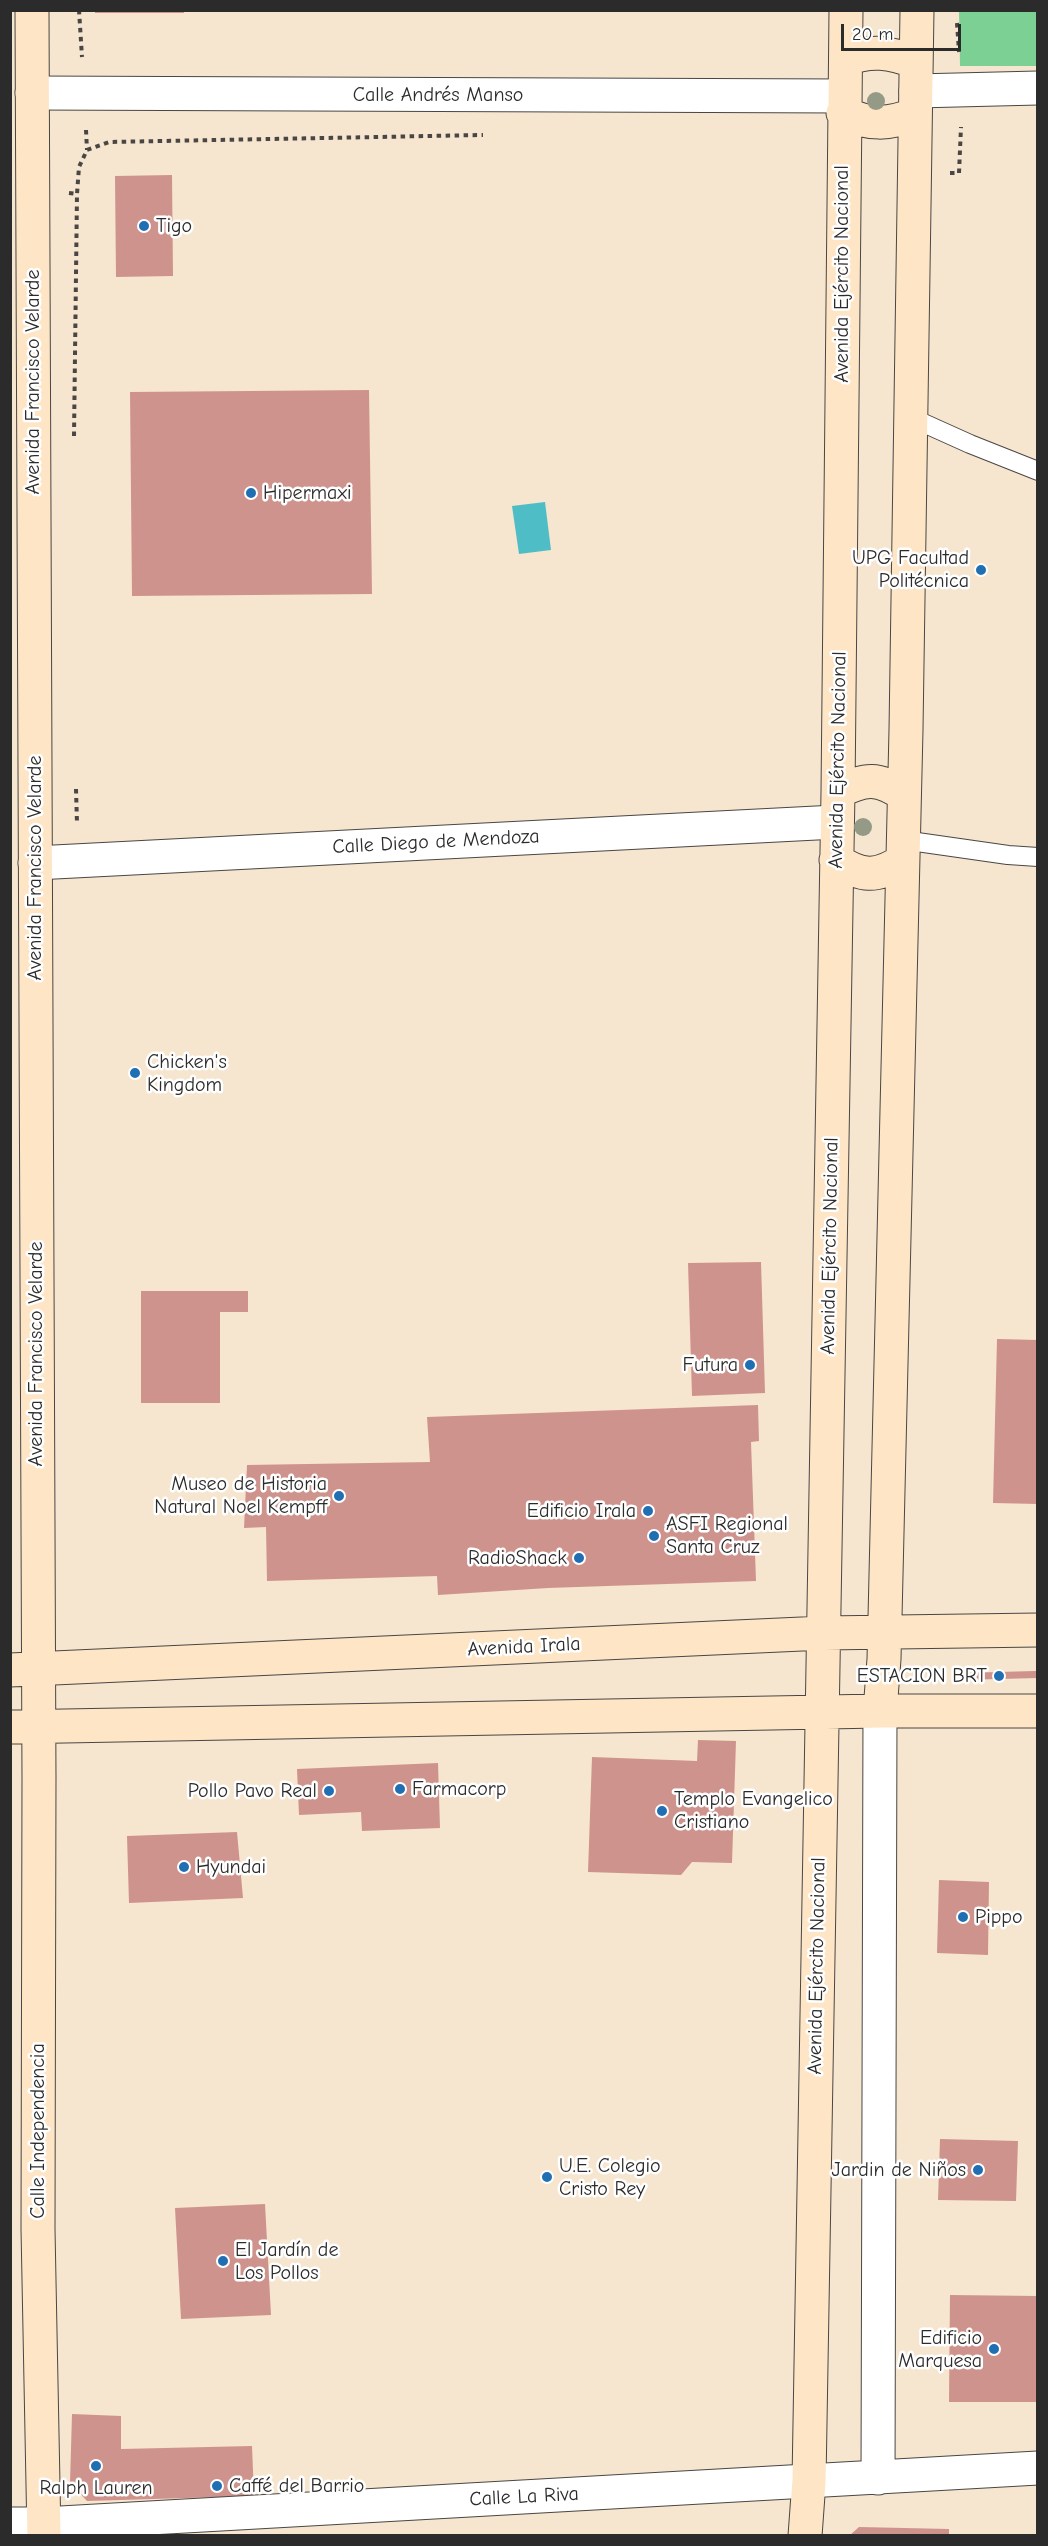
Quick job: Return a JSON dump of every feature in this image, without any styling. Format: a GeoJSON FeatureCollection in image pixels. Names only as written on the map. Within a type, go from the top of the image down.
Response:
{"type":"FeatureCollection","features":[{"type":"Feature","properties":{"kind":"street","name":"Avenida Francisco Velarde"},"geometry":{"type":"LineString","coordinates":[[25,1726],[33,190],[24,92],[32,10]]}},
{"type":"Feature","properties":{"kind":"street","name":"Avenida Ejército Nacional"},"geometry":{"type":"LineString","coordinates":[[805,2535],[809,2481],[824,1633],[837,807],[846,10]]}},
{"type":"Feature","properties":{"kind":"street"},"geometry":{"type":"LineString","coordinates":[[878,2478],[880,1712],[884,1634],[903,850],[917,10]]}},
{"type":"Feature","properties":{"kind":"street"},"geometry":{"type":"LineString","coordinates":[[846,58],[862,53],[881,52],[898,55],[915,89]]}},
{"type":"Feature","properties":{"kind":"street"},"geometry":{"type":"LineString","coordinates":[[915,89],[1038,88]]}},
{"type":"Feature","properties":{"kind":"street"},"geometry":{"type":"LineString","coordinates":[[844,104],[860,121],[879,123],[897,121],[915,89]]}},
{"type":"Feature","properties":{"kind":"street","name":"Calle Andrés Manso"},"geometry":{"type":"LineString","coordinates":[[24,92],[844,104]]}},
{"type":"Feature","properties":{"kind":"street"},"geometry":{"type":"LineString","coordinates":[[837,807],[854,784],[872,781],[890,784],[904,795]]}},
{"type":"Feature","properties":{"kind":"street","name":"Calle Diego de Mendoza"},"geometry":{"type":"LineString","coordinates":[[29,855],[837,807]]}},
{"type":"Feature","properties":{"kind":"street"},"geometry":{"type":"LineString","coordinates":[[836,860],[851,870],[869,874],[887,871],[903,850]]}},
{"type":"Feature","properties":{"kind":"street"},"geometry":{"type":"LineString","coordinates":[[10,899],[26,889],[29,855]]}},
{"type":"Feature","properties":{"kind":"street","name":"Avenida Irala"},"geometry":{"type":"LineString","coordinates":[[24,1669],[824,1633],[884,1634],[1038,1630]]}},
{"type":"Feature","properties":{"kind":"street"},"geometry":{"type":"LineString","coordinates":[[25,1726],[1038,1711]]}},
{"type":"Feature","properties":{"kind":"street","name":"Calle Independencia"},"geometry":{"type":"LineString","coordinates":[[25,1726],[44,2530]]}},
{"type":"Feature","properties":{"kind":"street","name":"Calle La Riva"},"geometry":{"type":"LineString","coordinates":[[10,2524],[44,2530],[1038,2468]]}},
{"type":"Feature","properties":{"kind":"lane"},"geometry":{"type":"LineString","coordinates":[[910,417],[1038,471]]}},
{"type":"Feature","properties":{"kind":"lane"},"geometry":{"type":"LineString","coordinates":[[903,850],[1038,857]]}},
{"type":"Feature","properties":{"kind":"path"},"geometry":{"type":"LineString","coordinates":[[33,190],[77,194],[79,167],[87,150],[109,142],[495,135]]}},
{"type":"Feature","properties":{"kind":"green space"},"geometry":{"type":"Polygon","coordinates":[[[959,11],[1037,11],[1037,66],[960,66],[959,11]]]}},
{"type":"Feature","properties":{"kind":"water"},"geometry":{"type":"Polygon","coordinates":[[[545,502],[551,550],[519,554],[512,506],[545,502]]]}},
{"type":"Feature","properties":{"kind":"building"},"geometry":{"type":"Polygon","coordinates":[[[95,10],[184,10],[184,13],[95,13],[95,10]]]}},
{"type":"Feature","properties":{"kind":"building","name":"Tigo"},"geometry":{"type":"Polygon","coordinates":[[[172,175],[173,276],[116,277],[115,176],[172,175]]]}},
{"type":"Feature","properties":{"kind":"building","name":"Hipermaxi"},"geometry":{"type":"Polygon","coordinates":[[[369,390],[372,594],[132,596],[130,392],[369,390]]]}},
{"type":"Feature","properties":{"kind":"building"},"geometry":{"type":"Polygon","coordinates":[[[761,1262],[765,1393],[692,1396],[688,1263],[761,1262]]]}},
{"type":"Feature","properties":{"kind":"building"},"geometry":{"type":"Polygon","coordinates":[[[141,1291],[248,1291],[248,1312],[220,1312],[220,1403],[141,1403],[141,1291]]]}},
{"type":"Feature","properties":{"kind":"building"},"geometry":{"type":"Polygon","coordinates":[[[997,1339],[1038,1340],[1038,1504],[993,1503],[997,1339]]]}},
{"type":"Feature","properties":{"kind":"building"},"geometry":{"type":"Polygon","coordinates":[[[758,1405],[759,1441],[751,1442],[756,1581],[548,1588],[438,1595],[437,1576],[267,1581],[266,1527],[244,1528],[247,1465],[430,1462],[427,1417],[758,1405]]]}},
{"type":"Feature","properties":{"kind":"building","name":"ESTACION BRT"},"geometry":{"type":"Polygon","coordinates":[[[1038,1671],[1038,1678],[961,1680],[961,1673],[1038,1671]]]}},
{"type":"Feature","properties":{"kind":"building","name":"Templo Evangelico Cristiano"},"geometry":{"type":"Polygon","coordinates":[[[698,1740],[736,1741],[732,1863],[692,1862],[681,1875],[588,1872],[592,1757],[697,1761],[698,1740]]]}},
{"type":"Feature","properties":{"kind":"building","name":"Farmacorp"},"geometry":{"type":"Polygon","coordinates":[[[438,1763],[440,1828],[362,1831],[361,1812],[299,1815],[297,1769],[438,1763]]]}},
{"type":"Feature","properties":{"kind":"building","name":"Hyundai"},"geometry":{"type":"Polygon","coordinates":[[[237,1832],[243,1898],[129,1903],[127,1836],[237,1832]]]}},
{"type":"Feature","properties":{"kind":"building","name":"Pippo"},"geometry":{"type":"Polygon","coordinates":[[[939,1880],[989,1882],[988,1955],[937,1953],[939,1880]]]}},
{"type":"Feature","properties":{"kind":"building","name":"Jardin de Niños"},"geometry":{"type":"Polygon","coordinates":[[[940,2139],[1018,2141],[1016,2201],[938,2200],[940,2139]]]}},
{"type":"Feature","properties":{"kind":"building","name":"El Jardín de Los Pollos"},"geometry":{"type":"Polygon","coordinates":[[[265,2204],[271,2315],[181,2319],[175,2208],[265,2204]]]}},
{"type":"Feature","properties":{"kind":"building","name":"Edificio Marquesa"},"geometry":{"type":"Polygon","coordinates":[[[950,2295],[1038,2296],[1038,2402],[949,2402],[950,2295]]]}},
{"type":"Feature","properties":{"kind":"building"},"geometry":{"type":"Polygon","coordinates":[[[72,2414],[121,2416],[121,2449],[252,2446],[254,2496],[87,2501],[70,2483],[72,2414]]]}},
{"type":"Feature","properties":{"kind":"building"},"geometry":{"type":"Polygon","coordinates":[[[859,2527],[949,2529],[949,2536],[849,2536],[859,2527]]]}},
{"type":"Feature","properties":{"kind":"place","name":"Tigo"},"geometry":{"type":"Point","coordinates":[144,226]}},
{"type":"Feature","properties":{"kind":"place","name":"Hipermaxi"},"geometry":{"type":"Point","coordinates":[251,493]}},
{"type":"Feature","properties":{"kind":"place","name":"UPG Facultad Politécnica"},"geometry":{"type":"Point","coordinates":[981,570]}},
{"type":"Feature","properties":{"kind":"place","name":"Chicken's Kingdom"},"geometry":{"type":"Point","coordinates":[135,1073]}},
{"type":"Feature","properties":{"kind":"place","name":"Futura"},"geometry":{"type":"Point","coordinates":[750,1365]}},
{"type":"Feature","properties":{"kind":"place","name":"Museo de Historia Natural Noel Kempff"},"geometry":{"type":"Point","coordinates":[339,1496]}},
{"type":"Feature","properties":{"kind":"place","name":"Edificio Irala"},"geometry":{"type":"Point","coordinates":[648,1511]}},
{"type":"Feature","properties":{"kind":"place","name":"ASFI Regional Santa Cruz"},"geometry":{"type":"Point","coordinates":[654,1536]}},
{"type":"Feature","properties":{"kind":"place","name":"RadioShack"},"geometry":{"type":"Point","coordinates":[579,1558]}},
{"type":"Feature","properties":{"kind":"place","name":"ESTACION BRT"},"geometry":{"type":"Point","coordinates":[999,1676]}},
{"type":"Feature","properties":{"kind":"place","name":"Farmacorp"},"geometry":{"type":"Point","coordinates":[400,1789]}},
{"type":"Feature","properties":{"kind":"place","name":"Pollo Pavo Real"},"geometry":{"type":"Point","coordinates":[329,1791]}},
{"type":"Feature","properties":{"kind":"place","name":"Templo Evangelico Cristiano"},"geometry":{"type":"Point","coordinates":[662,1811]}},
{"type":"Feature","properties":{"kind":"place","name":"Hyundai"},"geometry":{"type":"Point","coordinates":[184,1867]}},
{"type":"Feature","properties":{"kind":"place","name":"Pippo"},"geometry":{"type":"Point","coordinates":[963,1917]}},
{"type":"Feature","properties":{"kind":"place","name":"Jardin de Niños"},"geometry":{"type":"Point","coordinates":[978,2170]}},
{"type":"Feature","properties":{"kind":"place","name":"U.E. Colegio Cristo Rey"},"geometry":{"type":"Point","coordinates":[547,2177]}},
{"type":"Feature","properties":{"kind":"place","name":"El Jardín de Los Pollos"},"geometry":{"type":"Point","coordinates":[223,2261]}},
{"type":"Feature","properties":{"kind":"place","name":"Edificio Marquesa"},"geometry":{"type":"Point","coordinates":[994,2349]}},
{"type":"Feature","properties":{"kind":"place","name":"Ralph Lauren"},"geometry":{"type":"Point","coordinates":[96,2466]}},
{"type":"Feature","properties":{"kind":"place","name":"Caffé del Barrio"},"geometry":{"type":"Point","coordinates":[217,2486]}}]}
